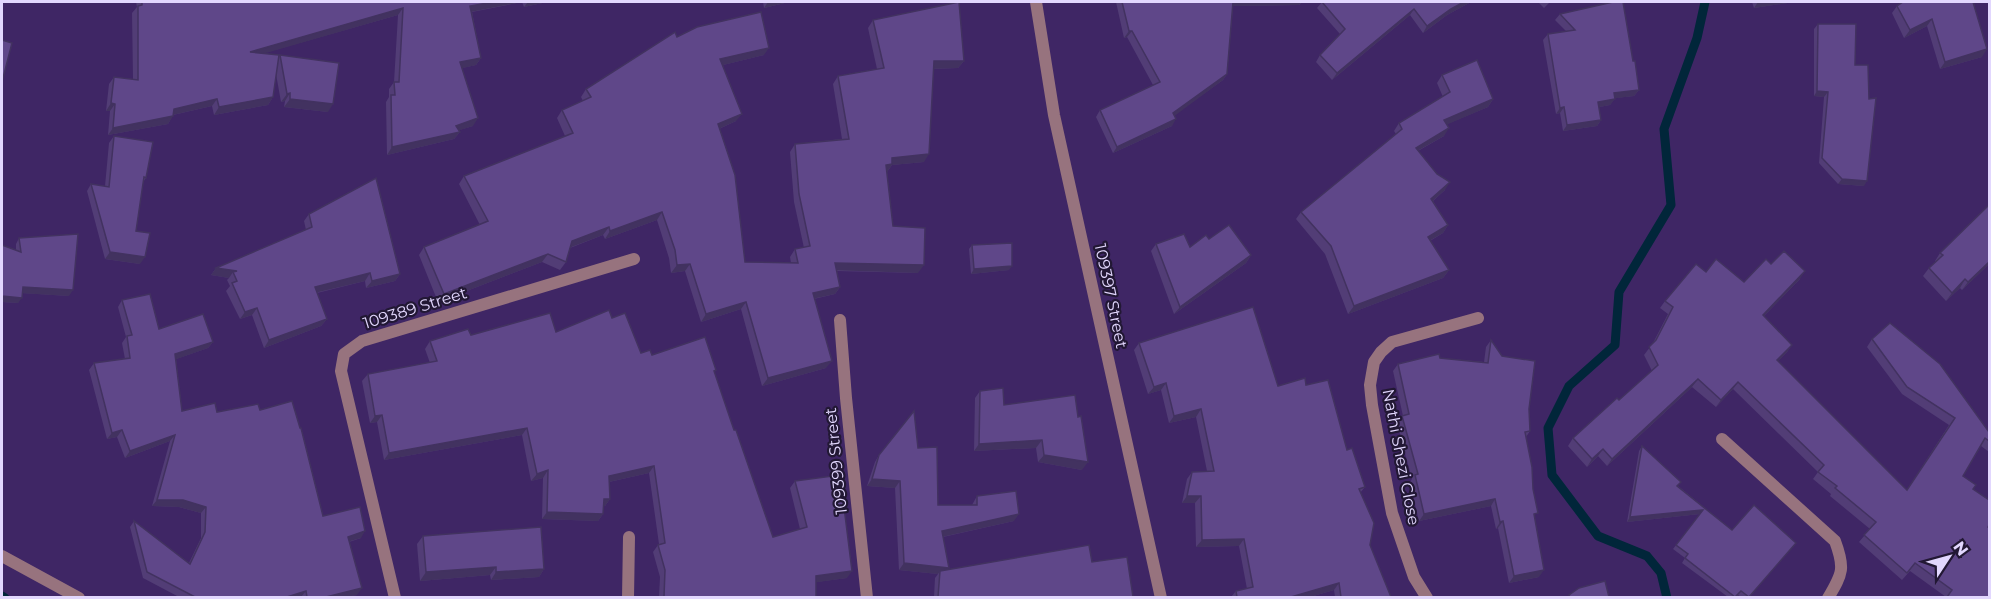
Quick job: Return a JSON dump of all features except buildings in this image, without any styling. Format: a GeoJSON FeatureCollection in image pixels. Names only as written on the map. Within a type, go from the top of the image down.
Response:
{"type":"FeatureCollection","features":[{"type":"Feature","properties":{"kind":"street","name":"109397 Street"},"geometry":{"type":"LineString","coordinates":[[1035,2],[1054,115],[1161,597]]}},
{"type":"Feature","properties":{"kind":"street","name":"109389 Street"},"geometry":{"type":"LineString","coordinates":[[395,597],[341,370],[344,354],[362,341],[634,259]]}},
{"type":"Feature","properties":{"kind":"street","name":"Nathi Shezi Close"},"geometry":{"type":"LineString","coordinates":[[1427,597],[1414,577],[1392,513],[1370,385],[1374,362],[1392,342],[1478,318]]}},
{"type":"Feature","properties":{"kind":"street","name":"109399 Street"},"geometry":{"type":"LineString","coordinates":[[840,320],[867,597]]}},
{"type":"Feature","properties":{"kind":"street"},"geometry":{"type":"LineString","coordinates":[[1722,439],[1835,542],[1842,560],[1842,568],[1828,597]]}},
{"type":"Feature","properties":{"kind":"street"},"geometry":{"type":"LineString","coordinates":[[628,597],[629,537]]}},
{"type":"Feature","properties":{"kind":"street"},"geometry":{"type":"LineString","coordinates":[[2,556],[79,597]]}},
{"type":"Feature","properties":{"kind":"waterway"},"geometry":{"type":"LineString","coordinates":[[1667,598],[1661,573],[1647,556],[1598,536],[1552,475],[1548,428],[1569,386],[1615,345],[1619,292],[1671,205],[1664,129],[1697,38],[1705,2]]}}]}
